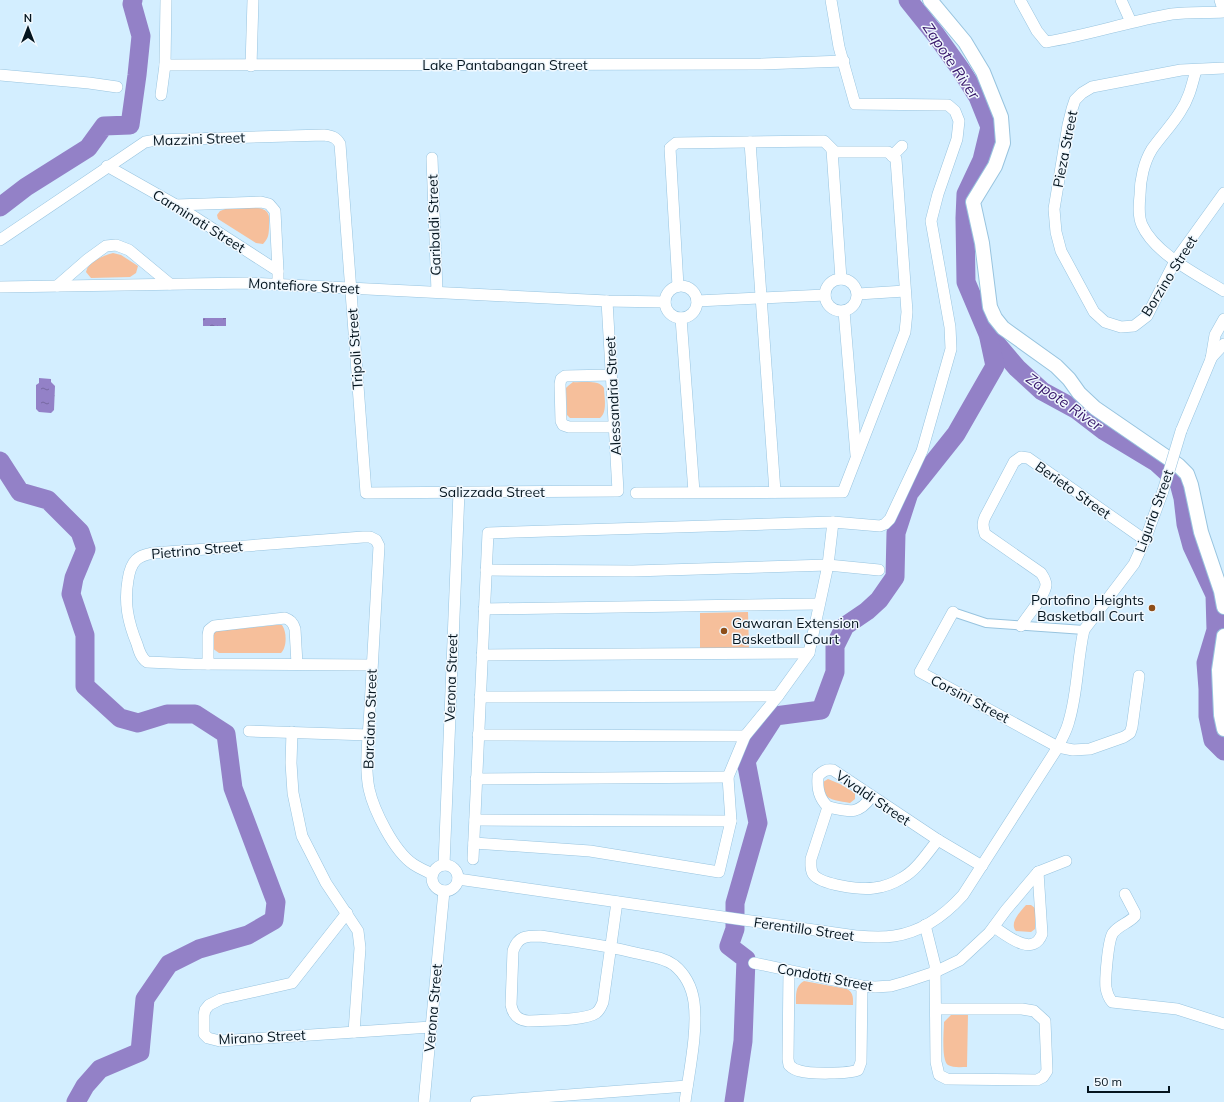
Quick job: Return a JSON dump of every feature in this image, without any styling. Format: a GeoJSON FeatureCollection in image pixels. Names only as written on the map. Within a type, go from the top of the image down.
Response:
{"type":"FeatureCollection","features":[{"type":"Feature","properties":{"kind":"street"},"geometry":{"type":"LineString","coordinates":[[161,95],[166,65],[166,0]]}},
{"type":"Feature","properties":{"kind":"street"},"geometry":{"type":"LineString","coordinates":[[251,66],[253,0]]}},
{"type":"Feature","properties":{"kind":"street"},"geometry":{"type":"LineString","coordinates":[[473,859],[488,533],[833,522],[880,526],[885,524],[890,519],[922,451],[951,349],[950,327],[932,221],[938,194],[956,139],[959,121],[955,111],[948,105],[855,104],[830,0]]}},
{"type":"Feature","properties":{"kind":"street"},"geometry":{"type":"LineString","coordinates":[[930,0],[965,42],[984,72],[1001,117],[1003,143],[995,166],[974,202],[982,243],[990,307],[995,318],[1003,328],[1056,366],[1069,379],[1079,393],[1095,408],[1178,465],[1187,474],[1191,485],[1201,532],[1221,591],[1224,607]]}},
{"type":"Feature","properties":{"kind":"street"},"geometry":{"type":"LineString","coordinates":[[1020,0],[1037,32],[1046,42],[1064,39],[1131,22],[1173,14],[1224,12],[1220,0]]}},
{"type":"Feature","properties":{"kind":"street"},"geometry":{"type":"LineString","coordinates":[[1121,0],[1131,22]]}},
{"type":"Feature","properties":{"kind":"street","name":"Lake Pantabangan Street"},"geometry":{"type":"LineString","coordinates":[[166,65],[761,64],[844,61]]}},
{"type":"Feature","properties":{"kind":"street","name":"Pieza Street"},"geometry":{"type":"LineString","coordinates":[[1121,327],[1105,322],[1094,312],[1061,251],[1056,232],[1054,210],[1068,125],[1075,100],[1082,93],[1092,87],[1168,72],[1224,68]]}},
{"type":"Feature","properties":{"kind":"street"},"geometry":{"type":"LineString","coordinates":[[1196,70],[1190,93],[1180,113],[1153,148],[1148,157],[1143,172],[1140,190],[1139,213],[1142,225],[1154,243],[1175,261],[1224,291]]}},
{"type":"Feature","properties":{"kind":"street"},"geometry":{"type":"LineString","coordinates":[[0,75],[89,83],[117,88]]}},
{"type":"Feature","properties":{"kind":"street","name":"Mazzini Street"},"geometry":{"type":"LineString","coordinates":[[0,240],[107,166],[145,142],[156,140],[332,136]]}},
{"type":"Feature","properties":{"kind":"street","name":"Tripoli Street"},"geometry":{"type":"LineString","coordinates":[[332,136],[340,144],[366,493]]}},
{"type":"Feature","properties":{"kind":"street"},"geometry":{"type":"LineString","coordinates":[[636,493],[843,492],[905,332],[907,312],[896,159],[888,152],[835,152],[824,141],[676,143],[670,148],[678,286]]}},
{"type":"Feature","properties":{"kind":"street"},"geometry":{"type":"LineString","coordinates":[[750,142],[775,492]]}},
{"type":"Feature","properties":{"kind":"street"},"geometry":{"type":"LineString","coordinates":[[892,156],[902,146]]}},
{"type":"Feature","properties":{"kind":"street"},"geometry":{"type":"LineString","coordinates":[[832,150],[841,280]]}},
{"type":"Feature","properties":{"kind":"street","name":"Garibaldi Street"},"geometry":{"type":"LineString","coordinates":[[432,158],[437,292]]}},
{"type":"Feature","properties":{"kind":"street","name":"Carminati Street"},"geometry":{"type":"LineString","coordinates":[[107,166],[176,205],[278,271]]}},
{"type":"Feature","properties":{"kind":"street","name":"Borzino Street"},"geometry":{"type":"LineString","coordinates":[[1121,327],[1134,326],[1147,316],[1175,261],[1224,193]]}},
{"type":"Feature","properties":{"kind":"street"},"geometry":{"type":"LineString","coordinates":[[176,205],[261,202],[269,204],[275,211],[278,284]]}},
{"type":"Feature","properties":{"kind":"street"},"geometry":{"type":"LineString","coordinates":[[57,286],[88,259],[106,246],[116,245],[129,250],[170,284]]}},
{"type":"Feature","properties":{"kind":"street"},"geometry":{"type":"LineString","coordinates":[[841,280],[849,281],[854,284],[858,294],[855,304],[851,308],[837,310],[832,308],[826,300],[826,295],[829,285],[834,281],[841,280]]}},
{"type":"Feature","properties":{"kind":"street","name":"Montefiore Street"},"geometry":{"type":"LineString","coordinates":[[0,287],[249,283],[607,301],[665,302]]}},
{"type":"Feature","properties":{"kind":"street"},"geometry":{"type":"LineString","coordinates":[[678,286],[688,288],[696,296],[697,301],[696,306],[690,315],[681,318],[676,317],[668,311],[665,302],[669,292],[678,286]]}},
{"type":"Feature","properties":{"kind":"street"},"geometry":{"type":"LineString","coordinates":[[858,294],[905,291]]}},
{"type":"Feature","properties":{"kind":"street"},"geometry":{"type":"LineString","coordinates":[[697,301],[826,295]]}},
{"type":"Feature","properties":{"kind":"street","name":"Alessandria Street"},"geometry":{"type":"LineString","coordinates":[[607,301],[618,491]]}},
{"type":"Feature","properties":{"kind":"street"},"geometry":{"type":"LineString","coordinates":[[844,310],[856,459]]}},
{"type":"Feature","properties":{"kind":"street"},"geometry":{"type":"LineString","coordinates":[[681,318],[694,492]]}},
{"type":"Feature","properties":{"kind":"street","name":"Liguria Street"},"geometry":{"type":"LineString","coordinates":[[1058,747],[1071,714],[1084,630],[1134,564],[1145,540],[1163,491],[1182,431],[1211,359],[1215,335],[1224,319]]}},
{"type":"Feature","properties":{"kind":"street","name":"Liguria Street"},"geometry":{"type":"LineString","coordinates":[[1211,359],[1224,344]]}},
{"type":"Feature","properties":{"kind":"street"},"geometry":{"type":"LineString","coordinates":[[611,375],[565,376],[561,379],[561,420],[563,425],[569,427],[614,427]]}},
{"type":"Feature","properties":{"kind":"street"},"geometry":{"type":"LineString","coordinates":[[854,434],[865,434]]}},
{"type":"Feature","properties":{"kind":"street","name":"Berieto Street"},"geometry":{"type":"LineString","coordinates":[[1021,626],[1043,594],[1046,584],[1045,579],[1041,572],[985,534],[983,528],[985,516],[1014,462],[1021,457],[1028,458],[1145,540]]}},
{"type":"Feature","properties":{"kind":"street","name":"Salizzada Street"},"geometry":{"type":"LineString","coordinates":[[366,493],[618,491]]}},
{"type":"Feature","properties":{"kind":"street","name":"Verona Street"},"geometry":{"type":"LineString","coordinates":[[444,865],[459,492]]}},
{"type":"Feature","properties":{"kind":"street"},"geometry":{"type":"LineString","coordinates":[[474,843],[590,851],[719,872],[731,821],[728,777],[745,736],[778,696],[808,654],[828,565],[833,522]]}},
{"type":"Feature","properties":{"kind":"street","name":"Pietrino Street"},"geometry":{"type":"LineString","coordinates":[[372,665],[158,664],[147,662],[143,659],[130,625],[126,599],[129,574],[136,560],[153,553],[364,537],[370,537],[376,540]]}},
{"type":"Feature","properties":{"kind":"street","name":"Barciano Street"},"geometry":{"type":"LineString","coordinates":[[376,540],[379,546],[369,735],[369,789],[380,819],[389,836],[412,863],[432,874]]}},
{"type":"Feature","properties":{"kind":"street"},"geometry":{"type":"LineString","coordinates":[[486,570],[633,571],[828,565],[879,570]]}},
{"type":"Feature","properties":{"kind":"street"},"geometry":{"type":"LineString","coordinates":[[484,609],[819,604]]}},
{"type":"Feature","properties":{"kind":"street"},"geometry":{"type":"LineString","coordinates":[[953,612],[986,623],[1084,630]]}},
{"type":"Feature","properties":{"kind":"street","name":"Corsini Street"},"geometry":{"type":"LineString","coordinates":[[953,612],[920,672],[1058,747]]}},
{"type":"Feature","properties":{"kind":"street"},"geometry":{"type":"LineString","coordinates":[[208,664],[208,635],[209,630],[214,626],[285,618],[294,624],[297,664]]}},
{"type":"Feature","properties":{"kind":"street"},"geometry":{"type":"LineString","coordinates":[[1224,636],[1219,670],[1221,715],[1224,729]]}},
{"type":"Feature","properties":{"kind":"street"},"geometry":{"type":"LineString","coordinates":[[482,654],[808,654]]}},
{"type":"Feature","properties":{"kind":"street"},"geometry":{"type":"LineString","coordinates":[[1058,747],[1073,750],[1090,750],[1124,737],[1130,733],[1139,676]]}},
{"type":"Feature","properties":{"kind":"street"},"geometry":{"type":"LineString","coordinates":[[480,697],[778,696]]}},
{"type":"Feature","properties":{"kind":"street"},"geometry":{"type":"LineString","coordinates":[[249,731],[369,735]]}},
{"type":"Feature","properties":{"kind":"street"},"geometry":{"type":"LineString","coordinates":[[292,732],[291,764],[293,793],[302,836],[326,883],[358,931],[360,943],[354,1032]]}},
{"type":"Feature","properties":{"kind":"street"},"geometry":{"type":"LineString","coordinates":[[478,735],[745,736]]}},
{"type":"Feature","properties":{"kind":"street","name":"Ferentillo Street"},"geometry":{"type":"LineString","coordinates":[[458,879],[856,936],[881,937],[902,934],[925,925],[943,915],[953,907],[963,895],[1058,747]]}},
{"type":"Feature","properties":{"kind":"street","name":"Vivaldi Street"},"geometry":{"type":"LineString","coordinates":[[828,807],[818,794],[818,776],[822,771],[833,770],[871,797],[982,866]]}},
{"type":"Feature","properties":{"kind":"street"},"geometry":{"type":"LineString","coordinates":[[476,779],[728,777]]}},
{"type":"Feature","properties":{"kind":"street"},"geometry":{"type":"LineString","coordinates":[[871,797],[862,808],[855,810],[828,807],[811,859],[810,868],[812,873],[818,879],[824,882],[863,889],[889,884],[904,877],[912,870],[938,840]]}},
{"type":"Feature","properties":{"kind":"street"},"geometry":{"type":"LineString","coordinates":[[475,820],[731,821]]}},
{"type":"Feature","properties":{"kind":"street","name":"Condotti Street"},"geometry":{"type":"LineString","coordinates":[[754,963],[862,986],[891,986],[905,982],[935,972],[960,960],[982,941],[1038,872],[1066,861]]}},
{"type":"Feature","properties":{"kind":"street"},"geometry":{"type":"LineString","coordinates":[[444,865],[454,869],[458,879],[456,885],[450,890],[444,891],[439,890],[433,883],[432,874],[438,866],[444,865]]}},
{"type":"Feature","properties":{"kind":"street"},"geometry":{"type":"LineString","coordinates":[[994,927],[1019,944],[1035,943],[1040,939],[1042,934],[1038,872]]}},
{"type":"Feature","properties":{"kind":"street","name":"Verona Street"},"geometry":{"type":"LineString","coordinates":[[424,1102],[444,891]]}},
{"type":"Feature","properties":{"kind":"street"},"geometry":{"type":"LineString","coordinates":[[1126,894],[1136,916],[1118,928],[1112,935],[1109,946],[1106,987],[1108,996],[1112,1002],[1177,1009],[1224,1024]]}},
{"type":"Feature","properties":{"kind":"street"},"geometry":{"type":"LineString","coordinates":[[617,902],[611,947],[603,1002],[601,1008],[589,1017],[528,1021],[516,1017],[512,1012],[513,951],[516,943],[522,938],[540,936],[611,947],[660,958],[674,965],[683,974],[690,987],[694,1002],[694,1028],[685,1102]]}},
{"type":"Feature","properties":{"kind":"street","name":"Mirano Street"},"geometry":{"type":"LineString","coordinates":[[346,913],[292,983],[214,1002],[205,1010],[204,1034],[208,1038],[220,1041],[431,1028]]}},
{"type":"Feature","properties":{"kind":"street"},"geometry":{"type":"LineString","coordinates":[[925,925],[934,959],[936,1062],[939,1075],[946,1079],[1037,1080],[1043,1077],[1047,1071],[1045,1021],[1034,1011],[1022,1009],[936,1009]]}},
{"type":"Feature","properties":{"kind":"street"},"geometry":{"type":"LineString","coordinates":[[789,971],[788,1059],[789,1065],[801,1072],[847,1073],[858,1070],[861,1062],[862,986]]}},
{"type":"Feature","properties":{"kind":"street"},"geometry":{"type":"LineString","coordinates":[[476,1102],[687,1086]]}},
{"type":"Feature","properties":{"kind":"street"},"geometry":{"type":"LineString","coordinates":[[610,1102],[613,1091]]}},
{"type":"Feature","properties":{"kind":"shaded area"},"geometry":{"type":"Polygon","coordinates":[[[228,208],[260,208],[267,212],[269,215],[269,233],[263,244],[256,243],[218,219],[217,215],[220,211],[228,208]]]}},
{"type":"Feature","properties":{"kind":"shaded area"},"geometry":{"type":"Polygon","coordinates":[[[113,253],[121,255],[138,266],[136,273],[130,277],[91,278],[86,272],[87,268],[101,257],[113,253]]]}},
{"type":"Feature","properties":{"kind":"shaded area"},"geometry":{"type":"Polygon","coordinates":[[[573,382],[594,382],[602,385],[604,388],[605,408],[600,418],[570,418],[567,415],[566,388],[573,382]]]}},
{"type":"Feature","properties":{"kind":"shaded area","name":"Gawaran Extension Basketball Court"},"geometry":{"type":"Polygon","coordinates":[[[748,612],[749,649],[700,649],[700,613],[748,612]]]}},
{"type":"Feature","properties":{"kind":"shaded area"},"geometry":{"type":"Polygon","coordinates":[[[282,625],[285,631],[286,639],[281,653],[219,653],[212,648],[214,633],[216,631],[282,625]]]}},
{"type":"Feature","properties":{"kind":"shaded area"},"geometry":{"type":"Polygon","coordinates":[[[828,779],[855,793],[855,799],[850,803],[835,800],[826,796],[823,793],[823,782],[828,779]]]}},
{"type":"Feature","properties":{"kind":"shaded area"},"geometry":{"type":"Polygon","coordinates":[[[1026,905],[1031,905],[1035,908],[1035,929],[1031,932],[1016,931],[1014,928],[1015,921],[1018,914],[1026,905]]]}},
{"type":"Feature","properties":{"kind":"shaded area"},"geometry":{"type":"Polygon","coordinates":[[[804,981],[847,989],[852,994],[853,1005],[796,1004],[796,994],[799,985],[804,981]]]}},
{"type":"Feature","properties":{"kind":"shaded area"},"geometry":{"type":"Polygon","coordinates":[[[968,1014],[967,1067],[950,1066],[944,1057],[944,1022],[951,1015],[968,1014]]]}},
{"type":"Feature","properties":{"kind":"water"},"geometry":{"type":"Polygon","coordinates":[[[203,318],[226,318],[226,326],[203,326],[203,318]]]}},
{"type":"Feature","properties":{"kind":"water"},"geometry":{"type":"Polygon","coordinates":[[[39,378],[51,379],[51,382],[55,386],[54,410],[51,413],[39,412],[36,409],[36,385],[39,383],[39,378]]]}},
{"type":"Feature","properties":{"kind":"waterway"},"geometry":{"type":"LineString","coordinates":[[0,207],[26,187],[88,148],[104,126],[130,125],[141,36],[132,4],[133,0]]}},
{"type":"Feature","properties":{"kind":"waterway","name":"Zapote River"},"geometry":{"type":"LineString","coordinates":[[908,0],[961,70],[978,97],[990,127],[982,160],[966,194],[965,218],[966,282],[988,334],[1017,368],[1042,391],[1077,410],[1103,430],[1156,462],[1179,483],[1183,498],[1186,524],[1192,546],[1215,595],[1216,630],[1206,663],[1208,716],[1213,740],[1224,751]]}},
{"type":"Feature","properties":{"kind":"waterway"},"geometry":{"type":"LineString","coordinates":[[734,1102],[743,1041],[746,959],[729,946],[735,929],[735,903],[758,823],[746,761],[775,716],[821,710],[835,672],[835,646],[845,626],[867,611],[879,600],[895,577],[896,533],[909,493],[956,434],[995,366],[989,338]]}},
{"type":"Feature","properties":{"kind":"waterway"},"geometry":{"type":"LineString","coordinates":[[0,461],[20,492],[48,500],[80,532],[86,549],[74,578],[71,594],[85,635],[85,686],[120,718],[138,723],[167,714],[195,714],[226,734],[233,788],[276,902],[274,920],[248,935],[199,949],[169,964],[145,999],[140,1052],[100,1069],[85,1086],[76,1102]]}},
{"type":"Feature","properties":{"kind":"place","name":"Portofino Heights Basketball Court"},"geometry":{"type":"Point","coordinates":[1152,608]}},
{"type":"Feature","properties":{"kind":"place","name":"Gawaran Extension Basketball Court"},"geometry":{"type":"Point","coordinates":[724,631]}}]}
